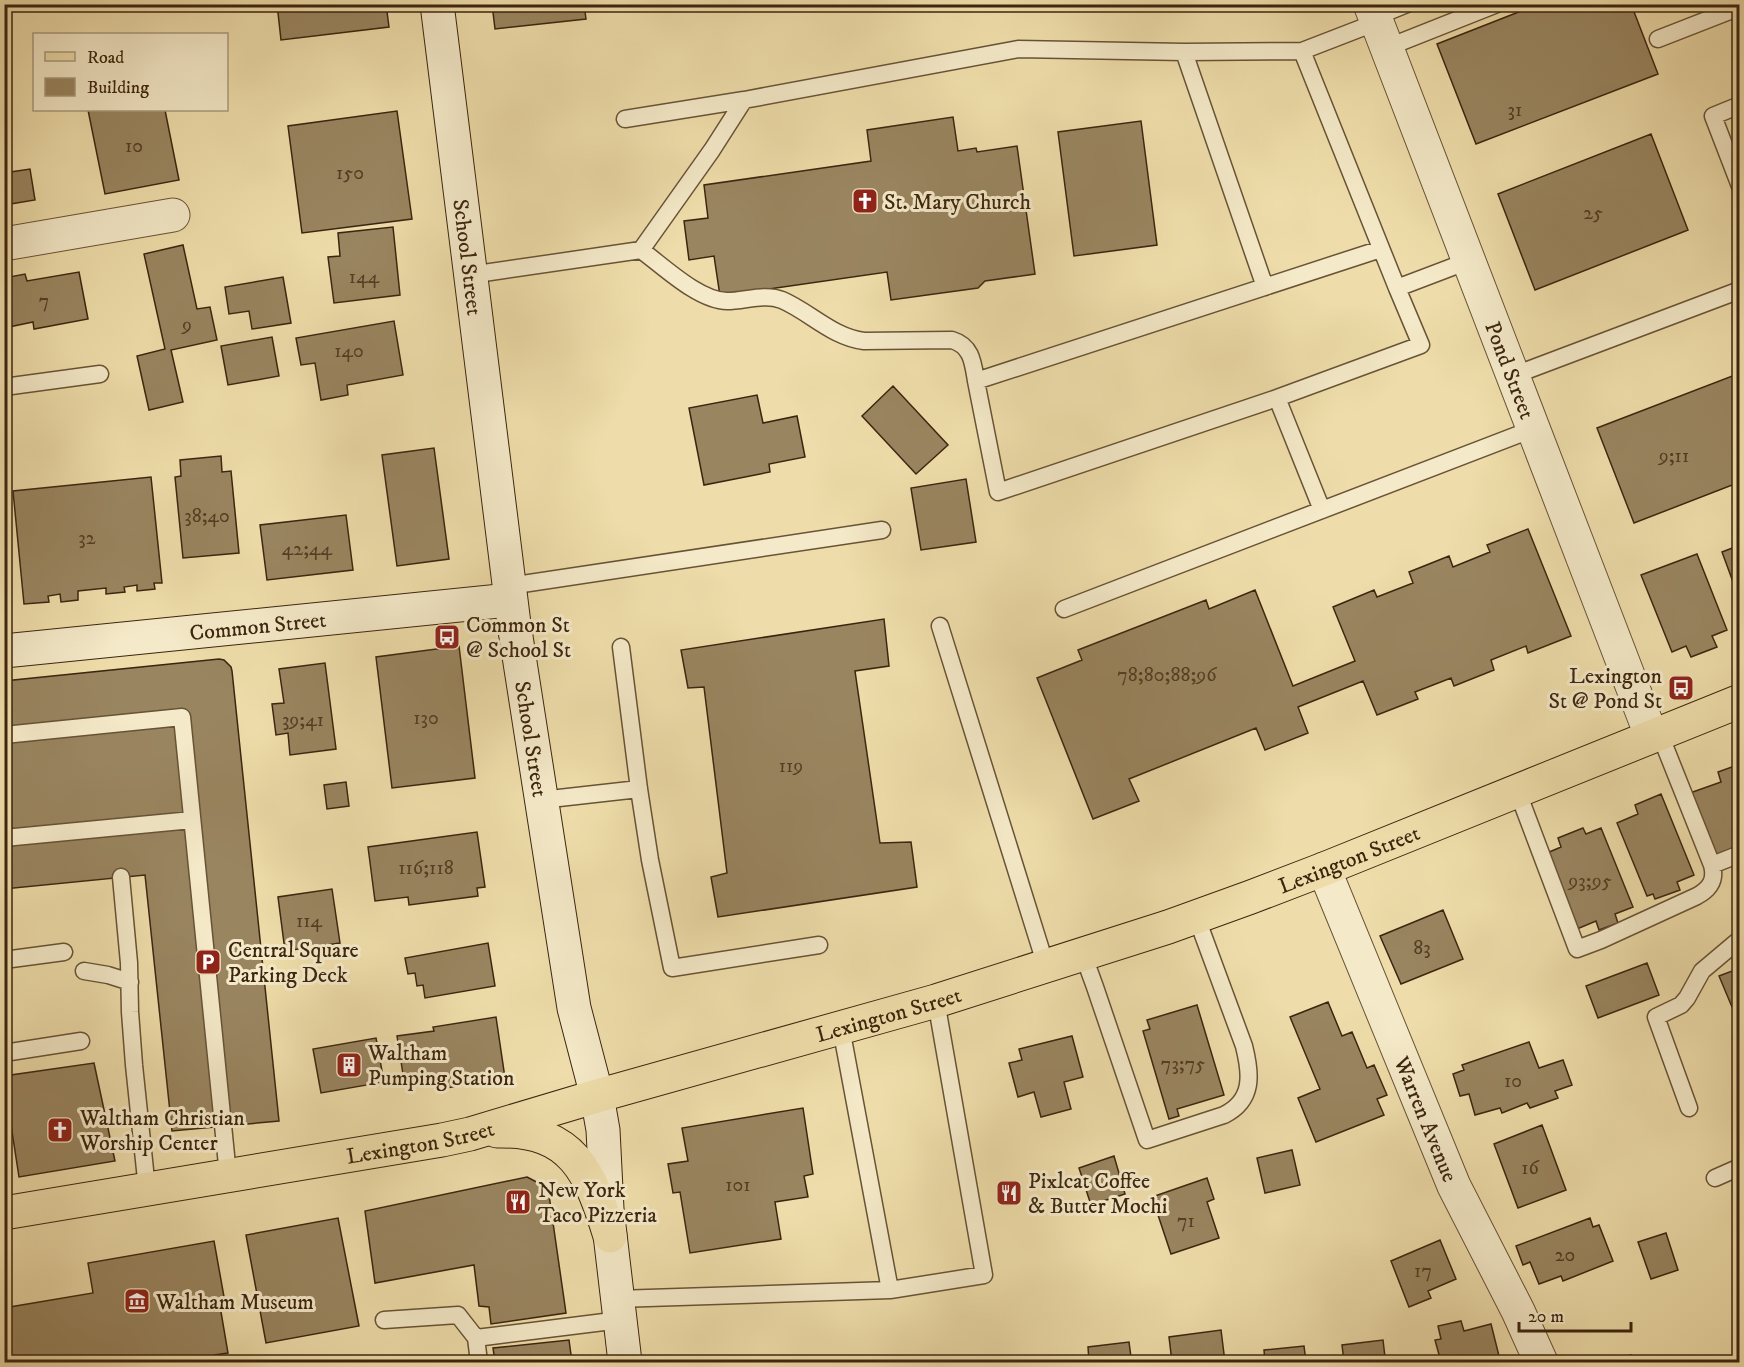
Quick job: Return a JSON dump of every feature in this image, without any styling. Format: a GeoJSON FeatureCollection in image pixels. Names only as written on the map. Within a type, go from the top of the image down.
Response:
{"type":"FeatureCollection","features":[{"type":"Feature","properties":{"kind":"main road","name":"Lexington Street"},"geometry":{"type":"LineString","coordinates":[[4,1213],[412,1146],[470,1134],[936,1001],[1251,897],[1740,701]]}},
{"type":"Feature","properties":{"kind":"main road"},"geometry":{"type":"LineString","coordinates":[[470,1134],[507,1131],[532,1134],[554,1141],[565,1148],[590,1182],[610,1236]]}},
{"type":"Feature","properties":{"kind":"street","name":"School Street"},"geometry":{"type":"LineString","coordinates":[[437,4],[509,593],[574,1008],[597,1096],[603,1130],[607,1209],[625,1362]]}},
{"type":"Feature","properties":{"kind":"street","name":"Pond Street"},"geometry":{"type":"LineString","coordinates":[[1377,23],[1512,376],[1655,734]]}},
{"type":"Feature","properties":{"kind":"street"},"geometry":{"type":"LineString","coordinates":[[4,243],[173,215]]}},
{"type":"Feature","properties":{"kind":"street","name":"Common Street"},"geometry":{"type":"LineString","coordinates":[[4,651],[509,593]]}},
{"type":"Feature","properties":{"kind":"street","name":"Warren Avenue"},"geometry":{"type":"LineString","coordinates":[[1324,869],[1454,1186],[1518,1311],[1541,1362]]}},
{"type":"Feature","properties":{"kind":"lane"},"geometry":{"type":"LineString","coordinates":[[1377,23],[1407,4]]}},
{"type":"Feature","properties":{"kind":"lane"},"geometry":{"type":"LineString","coordinates":[[625,119],[744,100],[1018,49],[1184,52],[1302,51],[1377,23],[1497,4]]}},
{"type":"Feature","properties":{"kind":"lane"},"geometry":{"type":"LineString","coordinates":[[1658,39],[1740,8]]}},
{"type":"Feature","properties":{"kind":"lane"},"geometry":{"type":"LineString","coordinates":[[470,275],[641,250],[695,290],[714,299],[726,301],[765,297],[782,300],[841,335],[852,339],[864,341],[951,340],[958,342],[968,350],[972,357],[998,492],[1277,398],[1421,345],[1302,51]]}},
{"type":"Feature","properties":{"kind":"lane"},"geometry":{"type":"LineString","coordinates":[[1184,52],[1265,287]]}},
{"type":"Feature","properties":{"kind":"lane"},"geometry":{"type":"LineString","coordinates":[[641,250],[712,150],[744,100]]}},
{"type":"Feature","properties":{"kind":"lane"},"geometry":{"type":"LineString","coordinates":[[1740,105],[1713,116],[1740,186]]}},
{"type":"Feature","properties":{"kind":"lane"},"geometry":{"type":"LineString","coordinates":[[976,381],[1382,249]]}},
{"type":"Feature","properties":{"kind":"lane"},"geometry":{"type":"LineString","coordinates":[[1397,288],[1468,261]]}},
{"type":"Feature","properties":{"kind":"lane"},"geometry":{"type":"LineString","coordinates":[[1512,376],[1740,290]]}},
{"type":"Feature","properties":{"kind":"lane"},"geometry":{"type":"LineString","coordinates":[[4,387],[100,374]]}},
{"type":"Feature","properties":{"kind":"lane"},"geometry":{"type":"LineString","coordinates":[[1277,398],[1322,510]]}},
{"type":"Feature","properties":{"kind":"lane"},"geometry":{"type":"LineString","coordinates":[[1064,609],[1533,429]]}},
{"type":"Feature","properties":{"kind":"lane"},"geometry":{"type":"LineString","coordinates":[[509,593],[882,531]]}},
{"type":"Feature","properties":{"kind":"lane"},"geometry":{"type":"LineString","coordinates":[[940,626],[1046,966]]}},
{"type":"Feature","properties":{"kind":"lane"},"geometry":{"type":"LineString","coordinates":[[621,647],[650,860],[672,968],[819,945]]}},
{"type":"Feature","properties":{"kind":"lane"},"geometry":{"type":"LineString","coordinates":[[4,735],[182,717],[228,1175]]}},
{"type":"Feature","properties":{"kind":"lane"},"geometry":{"type":"LineString","coordinates":[[1517,790],[1577,949],[1602,940],[1703,893],[1714,877],[1712,865],[1655,734]]}},
{"type":"Feature","properties":{"kind":"lane"},"geometry":{"type":"LineString","coordinates":[[541,800],[639,789]]}},
{"type":"Feature","properties":{"kind":"lane"},"geometry":{"type":"LineString","coordinates":[[4,838],[192,820]]}},
{"type":"Feature","properties":{"kind":"lane"},"geometry":{"type":"LineString","coordinates":[[1712,865],[1740,854]]}},
{"type":"Feature","properties":{"kind":"lane"},"geometry":{"type":"LineString","coordinates":[[121,877],[126,917],[134,1065],[147,1188]]}},
{"type":"Feature","properties":{"kind":"lane"},"geometry":{"type":"LineString","coordinates":[[1083,954],[1147,1140],[1233,1110],[1247,1091],[1250,1077],[1244,1046],[1196,916]]}},
{"type":"Feature","properties":{"kind":"lane"},"geometry":{"type":"LineString","coordinates":[[1689,1108],[1656,1017],[1681,1005],[1702,971],[1740,939]]}},
{"type":"Feature","properties":{"kind":"lane"},"geometry":{"type":"LineString","coordinates":[[4,960],[64,952]]}},
{"type":"Feature","properties":{"kind":"lane"},"geometry":{"type":"LineString","coordinates":[[84,971],[108,975],[129,982]]}},
{"type":"Feature","properties":{"kind":"lane"},"geometry":{"type":"LineString","coordinates":[[476,1338],[619,1310],[890,1290],[984,1275],[936,1001]]}},
{"type":"Feature","properties":{"kind":"lane"},"geometry":{"type":"LineString","coordinates":[[841,1028],[890,1290]]}},
{"type":"Feature","properties":{"kind":"lane"},"geometry":{"type":"LineString","coordinates":[[4,1053],[81,1041]]}},
{"type":"Feature","properties":{"kind":"lane"},"geometry":{"type":"LineString","coordinates":[[1715,1178],[1740,1167]]}},
{"type":"Feature","properties":{"kind":"lane"},"geometry":{"type":"LineString","coordinates":[[384,1320],[458,1315],[476,1338],[479,1362]]}},
{"type":"Feature","properties":{"kind":"building"},"geometry":{"type":"Polygon","coordinates":[[[41,4],[80,4],[42,8],[41,4]]]}},
{"type":"Feature","properties":{"kind":"building"},"geometry":{"type":"Polygon","coordinates":[[[277,4],[386,4],[389,27],[281,40],[277,4]]]}},
{"type":"Feature","properties":{"kind":"building"},"geometry":{"type":"Polygon","coordinates":[[[492,4],[584,4],[586,19],[495,29],[492,4]]]}},
{"type":"Feature","properties":{"kind":"building"},"geometry":{"type":"Polygon","coordinates":[[[1539,4],[1631,4],[1658,74],[1476,144],[1437,44],[1539,4]]]}},
{"type":"Feature","properties":{"kind":"building"},"geometry":{"type":"Polygon","coordinates":[[[88,111],[165,111],[179,180],[105,194],[88,111]]]}},
{"type":"Feature","properties":{"kind":"building"},"geometry":{"type":"Polygon","coordinates":[[[397,111],[412,219],[302,233],[288,126],[397,111]]]}},
{"type":"Feature","properties":{"kind":"building","name":"St. Mary Church"},"geometry":{"type":"Polygon","coordinates":[[[953,117],[958,151],[976,148],[977,152],[1017,146],[1035,274],[985,281],[978,288],[891,300],[887,272],[720,296],[714,256],[689,260],[684,221],[708,218],[704,185],[871,161],[867,130],[953,117]]]}},
{"type":"Feature","properties":{"kind":"building"},"geometry":{"type":"Polygon","coordinates":[[[1141,121],[1157,245],[1074,256],[1058,132],[1141,121]]]}},
{"type":"Feature","properties":{"kind":"building"},"geometry":{"type":"Polygon","coordinates":[[[1651,134],[1688,230],[1535,290],[1498,194],[1651,134]]]}},
{"type":"Feature","properties":{"kind":"building"},"geometry":{"type":"Polygon","coordinates":[[[30,169],[35,200],[4,205],[4,173],[30,169]]]}},
{"type":"Feature","properties":{"kind":"building"},"geometry":{"type":"Polygon","coordinates":[[[393,227],[400,295],[334,303],[328,257],[340,256],[338,233],[393,227]]]}},
{"type":"Feature","properties":{"kind":"building"},"geometry":{"type":"Polygon","coordinates":[[[183,245],[197,309],[210,307],[217,340],[171,350],[183,402],[149,410],[137,356],[165,349],[144,254],[183,245]]]}},
{"type":"Feature","properties":{"kind":"building"},"geometry":{"type":"Polygon","coordinates":[[[79,272],[88,319],[34,329],[33,322],[4,328],[4,278],[25,274],[27,281],[79,272]]]}},
{"type":"Feature","properties":{"kind":"building"},"geometry":{"type":"Polygon","coordinates":[[[283,277],[291,323],[252,329],[249,311],[229,314],[225,287],[283,277]]]}},
{"type":"Feature","properties":{"kind":"building"},"geometry":{"type":"Polygon","coordinates":[[[394,321],[403,375],[347,385],[348,395],[321,400],[315,363],[301,365],[296,338],[394,321]]]}},
{"type":"Feature","properties":{"kind":"building"},"geometry":{"type":"Polygon","coordinates":[[[272,337],[279,376],[228,385],[221,346],[272,337]]]}},
{"type":"Feature","properties":{"kind":"building"},"geometry":{"type":"Polygon","coordinates":[[[1740,373],[1740,482],[1634,523],[1597,428],[1740,373]]]}},
{"type":"Feature","properties":{"kind":"building"},"geometry":{"type":"Polygon","coordinates":[[[893,386],[948,445],[916,474],[862,416],[893,386]]]}},
{"type":"Feature","properties":{"kind":"building"},"geometry":{"type":"Polygon","coordinates":[[[757,395],[763,423],[797,416],[805,457],[769,464],[770,472],[704,485],[689,408],[757,395]]]}},
{"type":"Feature","properties":{"kind":"building"},"geometry":{"type":"Polygon","coordinates":[[[434,448],[449,559],[397,566],[382,455],[434,448]]]}},
{"type":"Feature","properties":{"kind":"building"},"geometry":{"type":"Polygon","coordinates":[[[221,456],[222,472],[231,471],[239,553],[183,558],[175,477],[181,476],[180,460],[221,456]]]}},
{"type":"Feature","properties":{"kind":"building"},"geometry":{"type":"Polygon","coordinates":[[[151,477],[162,583],[154,583],[155,589],[137,591],[137,585],[124,587],[125,592],[106,594],[106,588],[78,591],[78,600],[61,602],[60,594],[48,596],[49,602],[24,604],[13,491],[151,477]]]}},
{"type":"Feature","properties":{"kind":"building"},"geometry":{"type":"Polygon","coordinates":[[[966,479],[976,542],[921,550],[911,488],[966,479]]]}},
{"type":"Feature","properties":{"kind":"building"},"geometry":{"type":"Polygon","coordinates":[[[346,515],[353,570],[267,580],[260,525],[346,515]]]}},
{"type":"Feature","properties":{"kind":"building"},"geometry":{"type":"Polygon","coordinates":[[[1528,529],[1571,636],[1528,653],[1526,646],[1491,660],[1494,670],[1454,686],[1451,678],[1415,692],[1418,699],[1377,715],[1363,681],[1298,707],[1308,733],[1265,750],[1256,728],[1129,779],[1139,801],[1093,819],[1037,678],[1082,660],[1078,650],[1206,600],[1209,609],[1255,590],[1293,686],[1355,661],[1333,607],[1374,590],[1377,597],[1413,583],[1409,572],[1449,556],[1453,567],[1490,552],[1487,545],[1528,529]]]}},
{"type":"Feature","properties":{"kind":"building"},"geometry":{"type":"Polygon","coordinates":[[[1740,538],[1740,601],[1722,552],[1735,547],[1733,540],[1740,538]]]}},
{"type":"Feature","properties":{"kind":"building"},"geometry":{"type":"Polygon","coordinates":[[[1697,554],[1727,630],[1712,636],[1717,647],[1691,657],[1686,646],[1672,652],[1641,575],[1697,554]]]}},
{"type":"Feature","properties":{"kind":"building"},"geometry":{"type":"Polygon","coordinates":[[[884,619],[889,666],[855,671],[880,843],[911,842],[917,887],[718,917],[711,877],[727,873],[704,687],[688,688],[681,650],[884,619]]]}},
{"type":"Feature","properties":{"kind":"building"},"geometry":{"type":"Polygon","coordinates":[[[459,646],[475,778],[392,788],[376,657],[459,646]]]}},
{"type":"Feature","properties":{"kind":"building","name":"Central Square Parking Deck"},"geometry":{"type":"Polygon","coordinates":[[[224,660],[232,671],[279,1121],[172,1131],[145,875],[4,889],[4,681],[224,660]]]}},
{"type":"Feature","properties":{"kind":"building"},"geometry":{"type":"Polygon","coordinates":[[[325,663],[336,749],[290,755],[288,733],[276,735],[272,704],[284,703],[279,669],[325,663]]]}},
{"type":"Feature","properties":{"kind":"building"},"geometry":{"type":"Polygon","coordinates":[[[1740,764],[1740,834],[1734,836],[1739,848],[1715,857],[1690,793],[1721,782],[1718,772],[1740,764]]]}},
{"type":"Feature","properties":{"kind":"building"},"geometry":{"type":"Polygon","coordinates":[[[346,782],[349,806],[327,809],[324,785],[346,782]]]}},
{"type":"Feature","properties":{"kind":"building"},"geometry":{"type":"Polygon","coordinates":[[[1661,794],[1694,875],[1677,882],[1680,890],[1655,899],[1653,894],[1647,896],[1617,823],[1638,814],[1635,805],[1661,794]]]}},
{"type":"Feature","properties":{"kind":"building"},"geometry":{"type":"Polygon","coordinates":[[[1583,828],[1586,834],[1601,828],[1633,907],[1615,914],[1618,923],[1599,930],[1596,921],[1577,929],[1547,853],[1561,847],[1558,838],[1583,828]]]}},
{"type":"Feature","properties":{"kind":"building"},"geometry":{"type":"Polygon","coordinates":[[[477,832],[485,887],[477,888],[478,896],[409,905],[408,897],[375,901],[368,847],[477,832]]]}},
{"type":"Feature","properties":{"kind":"building"},"geometry":{"type":"Polygon","coordinates":[[[332,889],[340,943],[285,951],[278,897],[332,889]]]}},
{"type":"Feature","properties":{"kind":"building"},"geometry":{"type":"Polygon","coordinates":[[[1443,910],[1463,959],[1401,984],[1380,936],[1443,910]]]}},
{"type":"Feature","properties":{"kind":"building"},"geometry":{"type":"Polygon","coordinates":[[[488,943],[495,986],[425,998],[423,985],[417,986],[415,973],[408,974],[405,958],[488,943]]]}},
{"type":"Feature","properties":{"kind":"building"},"geometry":{"type":"Polygon","coordinates":[[[1647,963],[1659,995],[1598,1018],[1586,986],[1647,963]]]}},
{"type":"Feature","properties":{"kind":"building"},"geometry":{"type":"Polygon","coordinates":[[[1740,968],[1740,1026],[1719,976],[1740,968]]]}},
{"type":"Feature","properties":{"kind":"building"},"geometry":{"type":"Polygon","coordinates":[[[1328,1002],[1342,1036],[1352,1032],[1367,1068],[1374,1065],[1387,1095],[1377,1099],[1384,1115],[1316,1142],[1298,1098],[1320,1089],[1290,1017],[1328,1002]]]}},
{"type":"Feature","properties":{"kind":"building"},"geometry":{"type":"Polygon","coordinates":[[[1197,1005],[1224,1095],[1177,1109],[1179,1116],[1169,1119],[1143,1031],[1150,1029],[1147,1020],[1197,1005]]]}},
{"type":"Feature","properties":{"kind":"building"},"geometry":{"type":"Polygon","coordinates":[[[496,1017],[505,1078],[441,1089],[439,1081],[405,1087],[397,1036],[434,1031],[433,1027],[496,1017]]]}},
{"type":"Feature","properties":{"kind":"building"},"geometry":{"type":"Polygon","coordinates":[[[1072,1036],[1083,1077],[1064,1082],[1071,1109],[1041,1117],[1034,1092],[1018,1097],[1009,1063],[1022,1060],[1019,1049],[1072,1036]]]}},
{"type":"Feature","properties":{"kind":"building","name":"Waltham Pumping Station"},"geometry":{"type":"Polygon","coordinates":[[[376,1038],[384,1082],[321,1093],[313,1049],[376,1038]]]}},
{"type":"Feature","properties":{"kind":"building"},"geometry":{"type":"Polygon","coordinates":[[[1529,1042],[1539,1068],[1563,1060],[1572,1085],[1555,1091],[1558,1098],[1530,1108],[1527,1103],[1502,1113],[1500,1108],[1475,1115],[1469,1094],[1460,1096],[1453,1074],[1464,1070],[1462,1065],[1529,1042]]]}},
{"type":"Feature","properties":{"kind":"building","name":"Waltham Christian Worship Center"},"geometry":{"type":"Polygon","coordinates":[[[94,1063],[115,1161],[19,1177],[7,1099],[4,1100],[4,1076],[94,1063]]]}},
{"type":"Feature","properties":{"kind":"building"},"geometry":{"type":"Polygon","coordinates":[[[803,1108],[813,1174],[804,1176],[808,1197],[775,1202],[781,1239],[690,1253],[680,1192],[673,1193],[668,1164],[688,1161],[682,1128],[803,1108]]]}},
{"type":"Feature","properties":{"kind":"building"},"geometry":{"type":"Polygon","coordinates":[[[1542,1125],[1566,1190],[1518,1208],[1494,1144],[1542,1125]]]}},
{"type":"Feature","properties":{"kind":"building"},"geometry":{"type":"Polygon","coordinates":[[[1292,1150],[1300,1185],[1265,1193],[1257,1158],[1292,1150]]]}},
{"type":"Feature","properties":{"kind":"building"},"geometry":{"type":"Polygon","coordinates":[[[1114,1156],[1125,1194],[1091,1205],[1079,1168],[1114,1156]]]}},
{"type":"Feature","properties":{"kind":"building"},"geometry":{"type":"Polygon","coordinates":[[[527,1177],[548,1188],[566,1313],[491,1324],[489,1307],[479,1306],[474,1265],[375,1283],[365,1211],[527,1177]]]}},
{"type":"Feature","properties":{"kind":"building"},"geometry":{"type":"Polygon","coordinates":[[[1207,1178],[1214,1199],[1207,1202],[1219,1238],[1171,1254],[1152,1197],[1207,1178]]]}},
{"type":"Feature","properties":{"kind":"building"},"geometry":{"type":"Polygon","coordinates":[[[338,1218],[359,1326],[266,1343],[246,1235],[338,1218]]]}},
{"type":"Feature","properties":{"kind":"building"},"geometry":{"type":"Polygon","coordinates":[[[1590,1218],[1593,1227],[1599,1225],[1613,1261],[1563,1281],[1561,1276],[1539,1284],[1530,1262],[1523,1265],[1516,1246],[1590,1218]]]}},
{"type":"Feature","properties":{"kind":"building"},"geometry":{"type":"Polygon","coordinates":[[[1666,1233],[1678,1270],[1651,1279],[1638,1242],[1666,1233]]]}},
{"type":"Feature","properties":{"kind":"building"},"geometry":{"type":"Polygon","coordinates":[[[1440,1240],[1456,1279],[1428,1291],[1431,1298],[1409,1307],[1391,1261],[1440,1240]]]}},
{"type":"Feature","properties":{"kind":"building","name":"Waltham Museum"},"geometry":{"type":"Polygon","coordinates":[[[214,1241],[226,1308],[221,1312],[228,1353],[215,1355],[216,1362],[111,1362],[110,1358],[91,1359],[92,1362],[4,1362],[4,1308],[93,1293],[88,1263],[214,1241]]]}},
{"type":"Feature","properties":{"kind":"building"},"geometry":{"type":"Polygon","coordinates":[[[1461,1321],[1464,1331],[1491,1324],[1500,1360],[1441,1362],[1435,1340],[1441,1339],[1438,1326],[1461,1321]]]}},
{"type":"Feature","properties":{"kind":"building"},"geometry":{"type":"Polygon","coordinates":[[[1221,1330],[1225,1362],[1172,1362],[1169,1337],[1221,1330]]]}},
{"type":"Feature","properties":{"kind":"building"},"geometry":{"type":"Polygon","coordinates":[[[569,1340],[572,1362],[495,1362],[493,1348],[569,1340]]]}},
{"type":"Feature","properties":{"kind":"building"},"geometry":{"type":"Polygon","coordinates":[[[1383,1340],[1385,1357],[1394,1356],[1394,1362],[1344,1362],[1342,1345],[1383,1340]]]}},
{"type":"Feature","properties":{"kind":"building"},"geometry":{"type":"Polygon","coordinates":[[[1129,1342],[1131,1357],[1139,1356],[1140,1362],[1089,1362],[1088,1347],[1129,1342]]]}},
{"type":"Feature","properties":{"kind":"building"},"geometry":{"type":"Polygon","coordinates":[[[1304,1346],[1306,1362],[1265,1362],[1264,1350],[1304,1346]]]}},
{"type":"Feature","properties":{"kind":"building"},"geometry":{"type":"Polygon","coordinates":[[[1631,1355],[1633,1362],[1609,1362],[1631,1355]]]}},
{"type":"Feature","properties":{"kind":"place","name":"St. Mary Church"},"geometry":{"type":"Point","coordinates":[865,201]}},
{"type":"Feature","properties":{"kind":"place","name":"Common St @ School St"},"geometry":{"type":"Point","coordinates":[447,637]}},
{"type":"Feature","properties":{"kind":"place","name":"Lexington St @ Pond St"},"geometry":{"type":"Point","coordinates":[1681,688]}},
{"type":"Feature","properties":{"kind":"place","name":"Central Square Parking Deck"},"geometry":{"type":"Point","coordinates":[208,962]}},
{"type":"Feature","properties":{"kind":"place","name":"Waltham Pumping Station"},"geometry":{"type":"Point","coordinates":[349,1065]}},
{"type":"Feature","properties":{"kind":"place","name":"Waltham Christian Worship Center"},"geometry":{"type":"Point","coordinates":[60,1130]}},
{"type":"Feature","properties":{"kind":"place","name":"Pixlcat Coffee & Butter Mochi"},"geometry":{"type":"Point","coordinates":[1009,1193]}},
{"type":"Feature","properties":{"kind":"place","name":"New York Taco Pizzeria"},"geometry":{"type":"Point","coordinates":[518,1202]}},
{"type":"Feature","properties":{"kind":"place","name":"Waltham Museum"},"geometry":{"type":"Point","coordinates":[137,1301]}}]}
